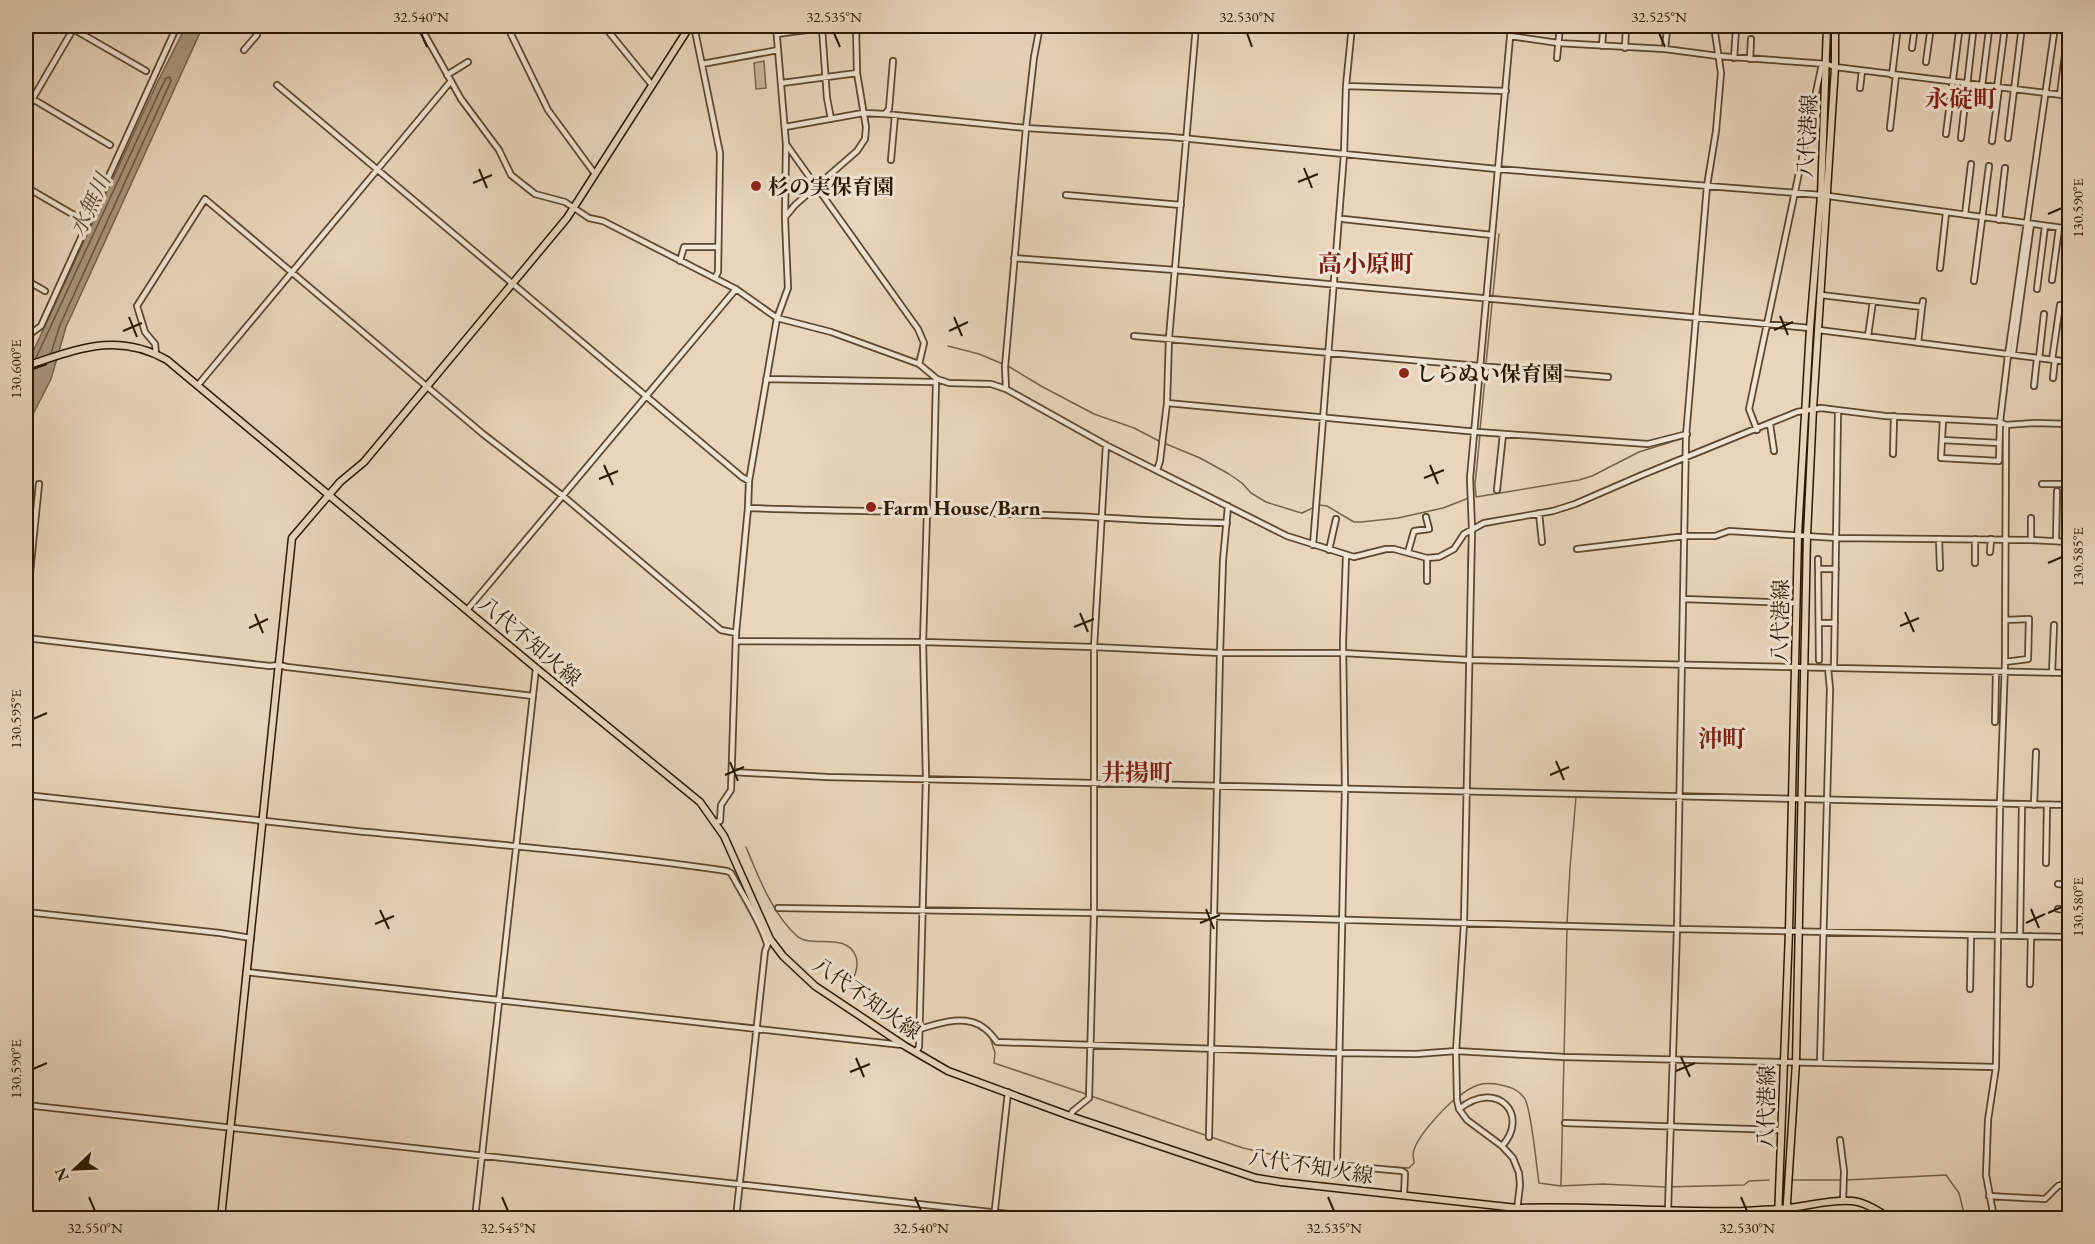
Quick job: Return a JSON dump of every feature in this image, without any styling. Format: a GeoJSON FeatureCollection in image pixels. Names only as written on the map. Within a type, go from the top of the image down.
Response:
{"type":"FeatureCollection","features":[{"type":"Feature","properties":{"kind":"main road"},"geometry":{"type":"LineString","coordinates":[[221,1218],[292,538],[340,482],[364,462],[513,284],[573,208],[692,26]]}},
{"type":"Feature","properties":{"kind":"main road","name":"八代港線"},"geometry":{"type":"LineString","coordinates":[[1778,1218],[1792,800],[1821,295],[1824,64],[1827,26]]}},
{"type":"Feature","properties":{"kind":"main road","name":"八代港線"},"geometry":{"type":"LineString","coordinates":[[1786,1218],[1796,1062],[1800,800],[1798,535],[1810,328],[1835,67],[1835,26]]}},
{"type":"Feature","properties":{"kind":"main road","name":"八代不知火線"},"geometry":{"type":"LineString","coordinates":[[26,366],[98,345],[129,345],[156,354],[198,385],[700,802],[724,836],[768,942],[815,986],[905,1046],[948,1071],[1070,1116],[1256,1178],[1325,1188],[1517,1208],[1556,1206],[1742,1211],[1787,1209],[1843,1201],[1856,1202],[1889,1218]]}},
{"type":"Feature","properties":{"kind":"street"},"geometry":{"type":"LineString","coordinates":[[68,26],[74,27],[146,71]]}},
{"type":"Feature","properties":{"kind":"street"},"geometry":{"type":"LineString","coordinates":[[26,337],[41,326],[177,26]]}},
{"type":"Feature","properties":{"kind":"street"},"geometry":{"type":"LineString","coordinates":[[244,50],[257,35],[259,26]]}},
{"type":"Feature","properties":{"kind":"street"},"geometry":{"type":"LineString","coordinates":[[420,26],[447,75],[499,150],[511,175],[535,194],[565,202],[589,218],[603,221],[715,278],[736,289],[777,318],[823,329],[919,364],[936,380],[923,642],[926,779],[920,1047],[916,1052]]}},
{"type":"Feature","properties":{"kind":"street"},"geometry":{"type":"LineString","coordinates":[[507,26],[548,110],[595,174]]}},
{"type":"Feature","properties":{"kind":"street"},"geometry":{"type":"LineString","coordinates":[[604,26],[652,85]]}},
{"type":"Feature","properties":{"kind":"street"},"geometry":{"type":"LineString","coordinates":[[692,26],[720,153],[718,272],[715,278]]}},
{"type":"Feature","properties":{"kind":"street"},"geometry":{"type":"LineString","coordinates":[[716,822],[720,821],[721,805],[731,790],[736,633],[749,481],[777,318],[788,288],[785,219],[786,144],[776,26]]}},
{"type":"Feature","properties":{"kind":"street"},"geometry":{"type":"LineString","coordinates":[[1006,389],[1005,365],[1026,128],[1040,26]]}},
{"type":"Feature","properties":{"kind":"street"},"geometry":{"type":"LineString","coordinates":[[1157,470],[1167,403],[1169,338],[1196,26]]}},
{"type":"Feature","properties":{"kind":"street"},"geometry":{"type":"LineString","coordinates":[[1313,545],[1330,352],[1344,154],[1346,86],[1352,26]]}},
{"type":"Feature","properties":{"kind":"street"},"geometry":{"type":"LineString","coordinates":[[1511,26],[1497,169],[1490,300],[1478,432],[1470,478],[1464,923],[1456,1051],[1458,1105],[1467,1120],[1502,1146],[1513,1158],[1519,1173],[1516,1218]]}},
{"type":"Feature","properties":{"kind":"street"},"geometry":{"type":"LineString","coordinates":[[1557,58],[1560,26]]}},
{"type":"Feature","properties":{"kind":"street"},"geometry":{"type":"LineString","coordinates":[[1668,1210],[1672,1127],[1687,458],[1707,186],[1716,131],[1720,74],[1714,26]]}},
{"type":"Feature","properties":{"kind":"street"},"geometry":{"type":"LineString","coordinates":[[1890,128],[1898,26]]}},
{"type":"Feature","properties":{"kind":"street"},"geometry":{"type":"LineString","coordinates":[[1912,48],[1915,26]]}},
{"type":"Feature","properties":{"kind":"street"},"geometry":{"type":"LineString","coordinates":[[1926,62],[1931,26]]}},
{"type":"Feature","properties":{"kind":"street"},"geometry":{"type":"LineString","coordinates":[[2008,138],[2022,26]]}},
{"type":"Feature","properties":{"kind":"street"},"geometry":{"type":"LineString","coordinates":[[1943,419],[1941,458],[1999,461],[2000,422],[2055,26]]}},
{"type":"Feature","properties":{"kind":"street"},"geometry":{"type":"LineString","coordinates":[[26,110],[74,27]]}},
{"type":"Feature","properties":{"kind":"street"},"geometry":{"type":"LineString","coordinates":[[777,34],[822,28],[856,27],[857,73],[866,127],[865,139],[860,147],[816,185],[790,210],[785,219]]}},
{"type":"Feature","properties":{"kind":"street"},"geometry":{"type":"LineString","coordinates":[[1625,48],[1626,27]]}},
{"type":"Feature","properties":{"kind":"street"},"geometry":{"type":"LineString","coordinates":[[822,28],[831,119]]}},
{"type":"Feature","properties":{"kind":"street"},"geometry":{"type":"LineString","coordinates":[[1734,58],[1736,29]]}},
{"type":"Feature","properties":{"kind":"street"},"geometry":{"type":"LineString","coordinates":[[1665,49],[1666,30]]}},
{"type":"Feature","properties":{"kind":"street"},"geometry":{"type":"LineString","coordinates":[[1982,86],[1989,30]]}},
{"type":"Feature","properties":{"kind":"street"},"geometry":{"type":"LineString","coordinates":[[1602,46],[1603,32]]}},
{"type":"Feature","properties":{"kind":"street"},"geometry":{"type":"LineString","coordinates":[[1946,134],[1959,32]]}},
{"type":"Feature","properties":{"kind":"street"},"geometry":{"type":"LineString","coordinates":[[1961,138],[1973,33]]}},
{"type":"Feature","properties":{"kind":"street"},"geometry":{"type":"LineString","coordinates":[[1992,141],[2004,34]]}},
{"type":"Feature","properties":{"kind":"street"},"geometry":{"type":"LineString","coordinates":[[1510,36],[1558,43],[1665,49],[1734,58],[1824,64],[1862,71],[2070,96]]}},
{"type":"Feature","properties":{"kind":"street"},"geometry":{"type":"LineString","coordinates":[[1750,59],[1751,39]]}},
{"type":"Feature","properties":{"kind":"street"},"geometry":{"type":"LineString","coordinates":[[2060,95],[2066,47]]}},
{"type":"Feature","properties":{"kind":"street"},"geometry":{"type":"LineString","coordinates":[[702,64],[778,50]]}},
{"type":"Feature","properties":{"kind":"street"},"geometry":{"type":"LineString","coordinates":[[2050,57],[2064,58]]}},
{"type":"Feature","properties":{"kind":"street"},"geometry":{"type":"LineString","coordinates":[[885,114],[889,109],[893,61]]}},
{"type":"Feature","properties":{"kind":"street"},"geometry":{"type":"LineString","coordinates":[[447,75],[468,62]]}},
{"type":"Feature","properties":{"kind":"street"},"geometry":{"type":"LineString","coordinates":[[1757,430],[1749,410],[1794,193],[1824,64]]}},
{"type":"Feature","properties":{"kind":"street"},"geometry":{"type":"LineString","coordinates":[[1860,88],[1862,71]]}},
{"type":"Feature","properties":{"kind":"street"},"geometry":{"type":"LineString","coordinates":[[782,83],[857,73]]}},
{"type":"Feature","properties":{"kind":"street"},"geometry":{"type":"LineString","coordinates":[[198,385],[451,81]]}},
{"type":"Feature","properties":{"kind":"street"},"geometry":{"type":"LineString","coordinates":[[277,85],[646,397],[749,481]]}},
{"type":"Feature","properties":{"kind":"street"},"geometry":{"type":"LineString","coordinates":[[1346,86],[1506,91]]}},
{"type":"Feature","properties":{"kind":"street"},"geometry":{"type":"LineString","coordinates":[[26,95],[110,145]]}},
{"type":"Feature","properties":{"kind":"street"},"geometry":{"type":"LineString","coordinates":[[785,127],[863,113],[885,114],[1026,128],[1117,133],[1497,169],[1794,193],[2069,228]]}},
{"type":"Feature","properties":{"kind":"street"},"geometry":{"type":"LineString","coordinates":[[891,160],[895,115]]}},
{"type":"Feature","properties":{"kind":"street"},"geometry":{"type":"LineString","coordinates":[[786,144],[918,329],[924,343],[919,364]]}},
{"type":"Feature","properties":{"kind":"street"},"geometry":{"type":"LineString","coordinates":[[1965,215],[1971,164]]}},
{"type":"Feature","properties":{"kind":"street"},"geometry":{"type":"LineString","coordinates":[[1974,281],[1989,166]]}},
{"type":"Feature","properties":{"kind":"street"},"geometry":{"type":"LineString","coordinates":[[1999,220],[2005,168]]}},
{"type":"Feature","properties":{"kind":"street"},"geometry":{"type":"LineString","coordinates":[[26,188],[80,219],[91,215]]}},
{"type":"Feature","properties":{"kind":"street"},"geometry":{"type":"LineString","coordinates":[[1066,195],[1181,205]]}},
{"type":"Feature","properties":{"kind":"street"},"geometry":{"type":"LineString","coordinates":[[156,354],[155,344],[145,332],[137,306],[205,199],[483,434],[563,496],[722,630],[736,633]]}},
{"type":"Feature","properties":{"kind":"street"},"geometry":{"type":"LineString","coordinates":[[1940,268],[1947,213]]}},
{"type":"Feature","properties":{"kind":"street"},"geometry":{"type":"LineString","coordinates":[[1343,219],[1492,235]]}},
{"type":"Feature","properties":{"kind":"street"},"geometry":{"type":"LineString","coordinates":[[2037,289],[2045,226]]}},
{"type":"Feature","properties":{"kind":"street"},"geometry":{"type":"LineString","coordinates":[[2052,280],[2059,228]]}},
{"type":"Feature","properties":{"kind":"street"},"geometry":{"type":"LineString","coordinates":[[680,261],[684,247],[718,247]]}},
{"type":"Feature","properties":{"kind":"street"},"geometry":{"type":"LineString","coordinates":[[1014,258],[1175,270],[1810,328]]}},
{"type":"Feature","properties":{"kind":"street"},"geometry":{"type":"LineString","coordinates":[[26,280],[45,291]]}},
{"type":"Feature","properties":{"kind":"street"},"geometry":{"type":"LineString","coordinates":[[467,610],[736,289]]}},
{"type":"Feature","properties":{"kind":"street"},"geometry":{"type":"LineString","coordinates":[[1821,295],[1922,304],[1918,343]]}},
{"type":"Feature","properties":{"kind":"street"},"geometry":{"type":"LineString","coordinates":[[1868,336],[1873,301]]}},
{"type":"Feature","properties":{"kind":"street"},"geometry":{"type":"LineString","coordinates":[[2053,378],[2060,306]]}},
{"type":"Feature","properties":{"kind":"street"},"geometry":{"type":"LineString","coordinates":[[2034,386],[2044,314]]}},
{"type":"Feature","properties":{"kind":"street"},"geometry":{"type":"LineString","coordinates":[[1819,330],[2069,361]]}},
{"type":"Feature","properties":{"kind":"street"},"geometry":{"type":"LineString","coordinates":[[1134,336],[1608,377]]}},
{"type":"Feature","properties":{"kind":"street"},"geometry":{"type":"LineString","coordinates":[[766,379],[936,380],[949,383],[992,384],[1006,389],[1106,445],[1287,536],[1346,556],[1362,556],[1386,549],[1427,558],[1439,557],[1454,549],[1470,530],[1484,523],[1575,504],[1805,410],[1821,408],[1894,416],[2000,422],[2006,425],[2070,424]]}},
{"type":"Feature","properties":{"kind":"street"},"geometry":{"type":"LineString","coordinates":[[1167,403],[1478,432],[1648,444],[1688,434]]}},
{"type":"Feature","properties":{"kind":"street"},"geometry":{"type":"LineString","coordinates":[[1834,668],[1838,411]]}},
{"type":"Feature","properties":{"kind":"street"},"geometry":{"type":"LineString","coordinates":[[1893,454],[1894,416]]}},
{"type":"Feature","properties":{"kind":"street"},"geometry":{"type":"LineString","coordinates":[[1770,424],[1774,451]]}},
{"type":"Feature","properties":{"kind":"street"},"geometry":{"type":"LineString","coordinates":[[1994,1218],[1986,1174],[1988,1120],[1996,1067],[1997,935],[2005,672],[2006,425]]}},
{"type":"Feature","properties":{"kind":"street"},"geometry":{"type":"LineString","coordinates":[[1497,490],[1503,434]]}},
{"type":"Feature","properties":{"kind":"street"},"geometry":{"type":"LineString","coordinates":[[1942,440],[1999,443]]}},
{"type":"Feature","properties":{"kind":"street"},"geometry":{"type":"LineString","coordinates":[[1070,1116],[1088,1099],[1091,1045],[1095,783],[1094,647],[1106,445]]}},
{"type":"Feature","properties":{"kind":"street"},"geometry":{"type":"LineString","coordinates":[[26,612],[39,484]]}},
{"type":"Feature","properties":{"kind":"street"},"geometry":{"type":"LineString","coordinates":[[2042,484],[2070,484]]}},
{"type":"Feature","properties":{"kind":"street"},"geometry":{"type":"LineString","coordinates":[[2056,541],[2057,491]]}},
{"type":"Feature","properties":{"kind":"street"},"geometry":{"type":"LineString","coordinates":[[1209,1137],[1216,916],[1220,653],[1223,560],[1228,506]]}},
{"type":"Feature","properties":{"kind":"street"},"geometry":{"type":"LineString","coordinates":[[748,508],[1227,522]]}},
{"type":"Feature","properties":{"kind":"street"},"geometry":{"type":"LineString","coordinates":[[1539,513],[1544,535],[1542,542]]}},
{"type":"Feature","properties":{"kind":"street"},"geometry":{"type":"LineString","coordinates":[[1408,552],[1412,530],[1429,529],[1426,517]]}},
{"type":"Feature","properties":{"kind":"street"},"geometry":{"type":"LineString","coordinates":[[2031,518],[2031,540]]}},
{"type":"Feature","properties":{"kind":"street"},"geometry":{"type":"LineString","coordinates":[[1329,550],[1336,519]]}},
{"type":"Feature","properties":{"kind":"street"},"geometry":{"type":"LineString","coordinates":[[1577,549],[1686,536],[1715,536],[1729,531],[1837,538],[2070,542]]}},
{"type":"Feature","properties":{"kind":"street"},"geometry":{"type":"LineString","coordinates":[[1940,539],[1940,568]]}},
{"type":"Feature","properties":{"kind":"street"},"geometry":{"type":"LineString","coordinates":[[1975,539],[1975,563]]}},
{"type":"Feature","properties":{"kind":"street"},"geometry":{"type":"LineString","coordinates":[[1990,552],[1991,540]]}},
{"type":"Feature","properties":{"kind":"street"},"geometry":{"type":"LineString","coordinates":[[1346,556],[1343,653],[1345,788],[1337,1165],[1402,1171],[1405,1173],[1404,1195]]}},
{"type":"Feature","properties":{"kind":"street"},"geometry":{"type":"LineString","coordinates":[[1427,558],[1427,581]]}},
{"type":"Feature","properties":{"kind":"street"},"geometry":{"type":"LineString","coordinates":[[1818,559],[1819,660]]}},
{"type":"Feature","properties":{"kind":"street"},"geometry":{"type":"LineString","coordinates":[[1818,569],[1836,569]]}},
{"type":"Feature","properties":{"kind":"street"},"geometry":{"type":"LineString","coordinates":[[1684,599],[1797,603]]}},
{"type":"Feature","properties":{"kind":"street"},"geometry":{"type":"LineString","coordinates":[[736,640],[923,642],[1220,653],[1343,653],[1469,660],[2069,673],[2069,618]]}},
{"type":"Feature","properties":{"kind":"street"},"geometry":{"type":"LineString","coordinates":[[2005,620],[2029,619],[2028,659],[2005,662]]}},
{"type":"Feature","properties":{"kind":"street"},"geometry":{"type":"LineString","coordinates":[[1818,623],[1835,622]]}},
{"type":"Feature","properties":{"kind":"street"},"geometry":{"type":"LineString","coordinates":[[2052,673],[2054,625]]}},
{"type":"Feature","properties":{"kind":"street"},"geometry":{"type":"LineString","coordinates":[[26,638],[270,666],[279,664],[287,667],[533,696]]}},
{"type":"Feature","properties":{"kind":"street"},"geometry":{"type":"LineString","coordinates":[[475,1218],[484,1156],[536,668]]}},
{"type":"Feature","properties":{"kind":"street"},"geometry":{"type":"LineString","coordinates":[[1820,1062],[1830,689],[1828,668]]}},
{"type":"Feature","properties":{"kind":"street"},"geometry":{"type":"LineString","coordinates":[[1995,722],[1996,672]]}},
{"type":"Feature","properties":{"kind":"street"},"geometry":{"type":"LineString","coordinates":[[2034,805],[2036,752]]}},
{"type":"Feature","properties":{"kind":"street"},"geometry":{"type":"LineString","coordinates":[[732,772],[926,779],[2069,805],[2068,937],[1094,913],[778,908]]}},
{"type":"Feature","properties":{"kind":"street"},"geometry":{"type":"LineString","coordinates":[[26,795],[517,847],[731,873],[768,942],[756,1028],[736,1218]]}},
{"type":"Feature","properties":{"kind":"street"},"geometry":{"type":"LineString","coordinates":[[2020,936],[2022,804]]}},
{"type":"Feature","properties":{"kind":"street"},"geometry":{"type":"LineString","coordinates":[[2046,863],[2047,805]]}},
{"type":"Feature","properties":{"kind":"street"},"geometry":{"type":"LineString","coordinates":[[2058,884],[2068,885]]}},
{"type":"Feature","properties":{"kind":"street"},"geometry":{"type":"LineString","coordinates":[[2058,909],[2067,910]]}},
{"type":"Feature","properties":{"kind":"street"},"geometry":{"type":"LineString","coordinates":[[26,912],[250,938]]}},
{"type":"Feature","properties":{"kind":"street"},"geometry":{"type":"LineString","coordinates":[[1970,989],[1971,935]]}},
{"type":"Feature","properties":{"kind":"street"},"geometry":{"type":"LineString","coordinates":[[2030,984],[2031,936]]}},
{"type":"Feature","properties":{"kind":"street"},"geometry":{"type":"LineString","coordinates":[[246,972],[905,1046]]}},
{"type":"Feature","properties":{"kind":"street"},"geometry":{"type":"LineString","coordinates":[[920,1029],[959,1020],[979,1024],[997,1042],[1339,1053],[1416,1054],[1456,1051],[1672,1060],[1996,1067]]}},
{"type":"Feature","properties":{"kind":"street"},"geometry":{"type":"LineString","coordinates":[[994,1216],[1008,1092]]}},
{"type":"Feature","properties":{"kind":"street"},"geometry":{"type":"LineString","coordinates":[[1458,1105],[1482,1096],[1503,1101],[1508,1106],[1512,1117],[1511,1131],[1502,1146]]}},
{"type":"Feature","properties":{"kind":"street"},"geometry":{"type":"LineString","coordinates":[[26,1105],[994,1216],[1044,1218]]}},
{"type":"Feature","properties":{"kind":"street"},"geometry":{"type":"LineString","coordinates":[[1565,1123],[1782,1130]]}},
{"type":"Feature","properties":{"kind":"street"},"geometry":{"type":"LineString","coordinates":[[1840,1140],[1844,1171],[1843,1201]]}},
{"type":"Feature","properties":{"kind":"street"},"geometry":{"type":"LineString","coordinates":[[1989,1196],[2045,1199],[2058,1186],[2070,1182]]}},
{"type":"Feature","properties":{"kind":"shaded area"},"geometry":{"type":"Polygon","coordinates":[[[764,61],[766,88],[756,89],[754,63],[764,61]]]}},
{"type":"Feature","properties":{"kind":"water"},"geometry":{"type":"Polygon","coordinates":[[[186,26],[203,26],[66,327],[51,379],[26,428],[26,367],[157,83],[186,26]]]}},
{"type":"Feature","properties":{"kind":"waterway"},"geometry":{"type":"LineString","coordinates":[[1337,271],[1344,177]]}},
{"type":"Feature","properties":{"kind":"waterway"},"geometry":{"type":"LineString","coordinates":[[1486,364],[1499,234]]}},
{"type":"Feature","properties":{"kind":"waterway"},"geometry":{"type":"LineString","coordinates":[[948,346],[979,354],[1003,364]]}},
{"type":"Feature","properties":{"kind":"waterway"},"geometry":{"type":"LineString","coordinates":[[1008,366],[1094,414],[1134,428],[1200,458],[1229,474],[1251,493],[1266,502],[1298,512],[1302,513],[1319,505],[1327,506],[1354,522],[1361,522],[1398,518],[1443,508],[1469,498]]}},
{"type":"Feature","properties":{"kind":"waterway"},"geometry":{"type":"LineString","coordinates":[[1480,430],[1486,369]]}},
{"type":"Feature","properties":{"kind":"waterway"},"geometry":{"type":"LineString","coordinates":[[1480,435],[1475,484],[1476,497],[1579,480],[1592,476],[1639,452],[1684,438]]}},
{"type":"Feature","properties":{"kind":"waterway"},"geometry":{"type":"LineString","coordinates":[[1319,504],[1321,473]]}},
{"type":"Feature","properties":{"kind":"waterway"},"geometry":{"type":"LineString","coordinates":[[1469,515],[1469,528]]}},
{"type":"Feature","properties":{"kind":"waterway"},"geometry":{"type":"LineString","coordinates":[[1468,568],[1469,533]]}},
{"type":"Feature","properties":{"kind":"waterway"},"geometry":{"type":"LineString","coordinates":[[1567,924],[1576,797]]}},
{"type":"Feature","properties":{"kind":"waterway"},"geometry":{"type":"LineString","coordinates":[[746,847],[773,906],[788,927],[803,940],[837,942],[851,949],[857,964],[851,984],[854,989],[917,1028]]}},
{"type":"Feature","properties":{"kind":"waterway"},"geometry":{"type":"LineString","coordinates":[[1561,1185],[1567,929]]}},
{"type":"Feature","properties":{"kind":"waterway"},"geometry":{"type":"LineString","coordinates":[[990,1037],[995,1053],[994,1063],[1086,1094]]}},
{"type":"Feature","properties":{"kind":"waterway"},"geometry":{"type":"LineString","coordinates":[[1458,1097],[1473,1087],[1483,1084],[1501,1085],[1523,1096],[1530,1115],[1539,1183],[1561,1186],[1603,1184],[1665,1187],[1744,1185],[1749,1181],[1769,1180]]}},
{"type":"Feature","properties":{"kind":"waterway"},"geometry":{"type":"LineString","coordinates":[[1091,1096],[1243,1148],[1274,1155],[1289,1155],[1337,1163]]}},
{"type":"Feature","properties":{"kind":"waterway"},"geometry":{"type":"LineString","coordinates":[[1368,1166],[1409,1168],[1414,1163],[1415,1147],[1424,1132],[1455,1099]]}},
{"type":"Feature","properties":{"kind":"waterway"},"geometry":{"type":"LineString","coordinates":[[1846,1180],[1946,1175],[1959,1193],[1965,1218]]}},
{"type":"Feature","properties":{"kind":"waterway"},"geometry":{"type":"LineString","coordinates":[[1792,1180],[1841,1180]]}},
{"type":"Feature","properties":{"kind":"place","name":"杉の実保育園"},"geometry":{"type":"Point","coordinates":[756,186]}},
{"type":"Feature","properties":{"kind":"place","name":"しらぬい保育園"},"geometry":{"type":"Point","coordinates":[1404,373]}},
{"type":"Feature","properties":{"kind":"place","name":"Farm House/Barn"},"geometry":{"type":"Point","coordinates":[871,507]}},
{"type":"Feature","properties":{"kind":"district","name":"永碇町"},"geometry":{"type":"Point","coordinates":[1961,98]}},
{"type":"Feature","properties":{"kind":"district","name":"高小原町"},"geometry":{"type":"Point","coordinates":[1366,263]}},
{"type":"Feature","properties":{"kind":"district","name":"沖町"},"geometry":{"type":"Point","coordinates":[1722,738]}},
{"type":"Feature","properties":{"kind":"district","name":"井揚町"},"geometry":{"type":"Point","coordinates":[1137,772]}},
{"type":"Feature","properties":{"kind":"water label","name":"水無川"},"geometry":{"type":"Point","coordinates":[90,205]}}]}
